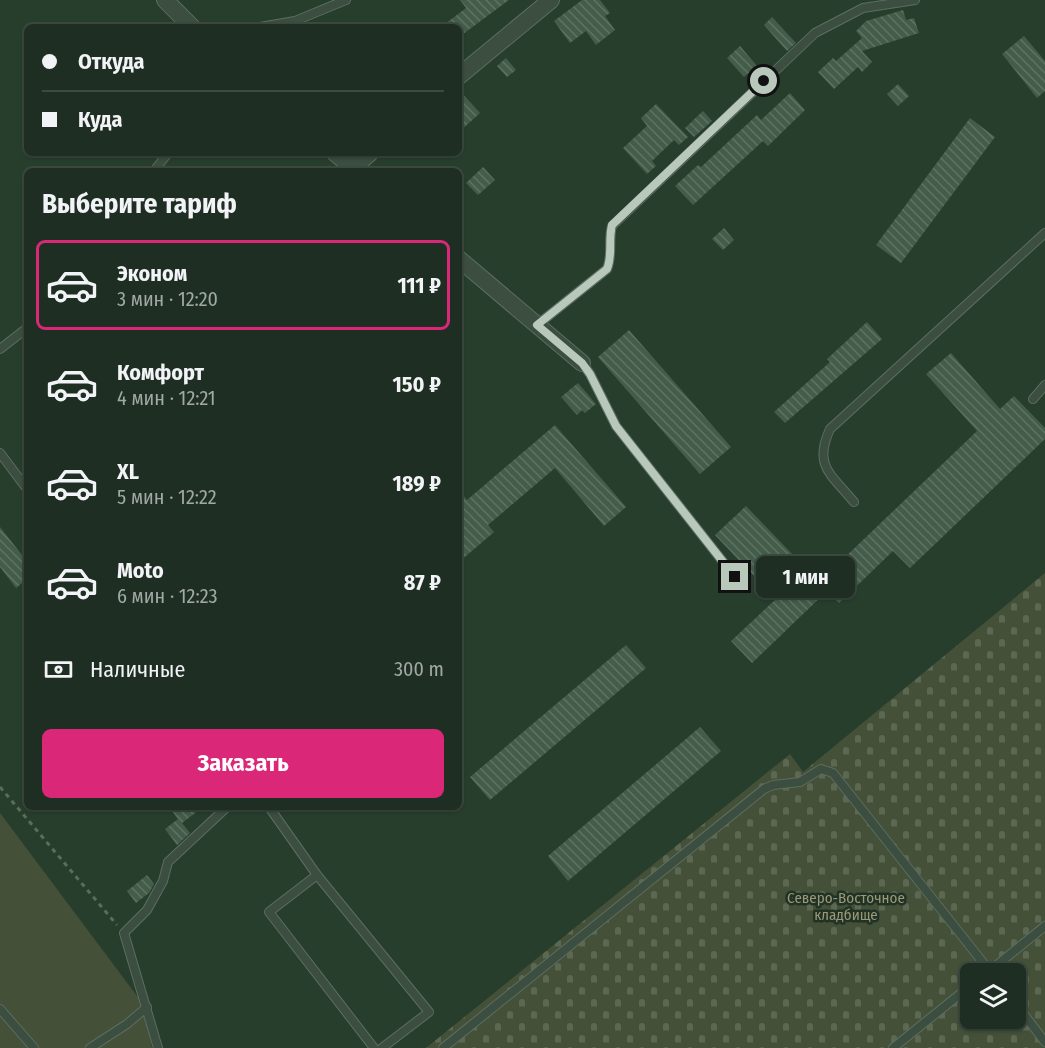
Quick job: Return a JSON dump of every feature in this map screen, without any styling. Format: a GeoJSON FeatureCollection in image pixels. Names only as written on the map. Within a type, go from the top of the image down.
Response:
{"type":"FeatureCollection","features":[{"type":"Feature","properties":{"kind":"street"},"geometry":{"type":"LineString","coordinates":[[165,0],[189,24]]}},
{"type":"Feature","properties":{"kind":"street"},"geometry":{"type":"LineString","coordinates":[[462,74],[551,0]]}},
{"type":"Feature","properties":{"kind":"street"},"geometry":{"type":"LineString","coordinates":[[339,156],[353,168]]}},
{"type":"Feature","properties":{"kind":"street"},"geometry":{"type":"LineString","coordinates":[[357,168],[367,156]]}},
{"type":"Feature","properties":{"kind":"street"},"geometry":{"type":"LineString","coordinates":[[462,262],[582,363]]}},
{"type":"Feature","properties":{"kind":"lane"},"geometry":{"type":"LineString","coordinates":[[278,24],[295,21],[346,0]]}},
{"type":"Feature","properties":{"kind":"lane"},"geometry":{"type":"LineString","coordinates":[[537,325],[607,269],[611,259],[609,239],[612,225],[815,33],[863,8],[915,0]]}},
{"type":"Feature","properties":{"kind":"lane"},"geometry":{"type":"LineString","coordinates":[[854,502],[824,466],[822,447],[830,429],[1045,233]]}},
{"type":"Feature","properties":{"kind":"lane"},"geometry":{"type":"LineString","coordinates":[[0,350],[24,330]]}},
{"type":"Feature","properties":{"kind":"lane"},"geometry":{"type":"LineString","coordinates":[[582,363],[596,384],[616,426],[735,577]]}},
{"type":"Feature","properties":{"kind":"lane"},"geometry":{"type":"LineString","coordinates":[[1033,399],[1045,385]]}},
{"type":"Feature","properties":{"kind":"lane"},"geometry":{"type":"LineString","coordinates":[[0,453],[24,485]]}},
{"type":"Feature","properties":{"kind":"lane"},"geometry":{"type":"LineString","coordinates":[[443,1048],[764,789],[773,785],[800,782],[821,769],[833,773],[982,963]]}},
{"type":"Feature","properties":{"kind":"lane"},"geometry":{"type":"LineString","coordinates":[[158,1048],[124,933],[147,910],[163,881],[168,862],[224,810]]}},
{"type":"Feature","properties":{"kind":"lane"},"geometry":{"type":"LineString","coordinates":[[270,810],[317,875],[429,1012],[382,1048]]}},
{"type":"Feature","properties":{"kind":"lane"},"geometry":{"type":"LineString","coordinates":[[317,875],[269,912],[374,1048]]}},
{"type":"Feature","properties":{"kind":"lane"},"geometry":{"type":"LineString","coordinates":[[1002,963],[1045,926]]}},
{"type":"Feature","properties":{"kind":"lane"},"geometry":{"type":"LineString","coordinates":[[893,1048],[960,994]]}},
{"type":"Feature","properties":{"kind":"lane"},"geometry":{"type":"LineString","coordinates":[[90,1048],[127,1024],[147,1007]]}},
{"type":"Feature","properties":{"kind":"lane"},"geometry":{"type":"LineString","coordinates":[[0,1009],[34,1048]]}},
{"type":"Feature","properties":{"kind":"lane"},"geometry":{"type":"LineString","coordinates":[[1026,1017],[1045,1042]]}},
{"type":"Feature","properties":{"kind":"path"},"geometry":{"type":"LineString","coordinates":[[0,787],[124,933]]}},
{"type":"Feature","properties":{"kind":"green space","name":"Северо-Восточное кладбище"},"geometry":{"type":"Polygon","coordinates":[[[1045,573],[1045,1048],[426,1048],[790,754],[803,772],[1045,573]]]}},
{"type":"Feature","properties":{"kind":"green space"},"geometry":{"type":"Polygon","coordinates":[[[0,813],[143,1004],[152,1048],[0,1048],[0,813]]]}},
{"type":"Feature","properties":{"kind":"building"},"geometry":{"type":"Polygon","coordinates":[[[460,0],[509,0],[462,35],[462,24],[445,24],[466,8],[460,0]]]}},
{"type":"Feature","properties":{"kind":"building"},"geometry":{"type":"Polygon","coordinates":[[[582,0],[600,0],[610,13],[605,16],[615,30],[596,45],[586,31],[570,43],[554,21],[582,0]]]}},
{"type":"Feature","properties":{"kind":"building"},"geometry":{"type":"Polygon","coordinates":[[[903,10],[906,20],[914,18],[919,33],[862,51],[872,62],[862,72],[858,67],[834,89],[818,72],[833,58],[836,61],[862,38],[856,31],[866,21],[903,10]]]}},
{"type":"Feature","properties":{"kind":"building"},"geometry":{"type":"Polygon","coordinates":[[[772,17],[796,43],[787,51],[764,25],[772,17]]]}},
{"type":"Feature","properties":{"kind":"building"},"geometry":{"type":"Polygon","coordinates":[[[1024,36],[1045,61],[1045,91],[1037,98],[1002,54],[1024,36]]]}},
{"type":"Feature","properties":{"kind":"building"},"geometry":{"type":"Polygon","coordinates":[[[740,46],[757,66],[744,77],[727,58],[740,46]]]}},
{"type":"Feature","properties":{"kind":"building"},"geometry":{"type":"Polygon","coordinates":[[[506,58],[516,70],[507,77],[497,66],[506,58]]]}},
{"type":"Feature","properties":{"kind":"building"},"geometry":{"type":"Polygon","coordinates":[[[898,84],[909,96],[898,106],[887,94],[898,84]]]}},
{"type":"Feature","properties":{"kind":"building"},"geometry":{"type":"Polygon","coordinates":[[[462,93],[480,113],[462,129],[462,93]]]}},
{"type":"Feature","properties":{"kind":"building"},"geometry":{"type":"Polygon","coordinates":[[[790,93],[805,110],[768,146],[763,141],[693,205],[675,186],[698,165],[701,167],[757,115],[761,120],[790,93]]]}},
{"type":"Feature","properties":{"kind":"building"},"geometry":{"type":"Polygon","coordinates":[[[656,104],[688,137],[679,145],[674,140],[652,161],[656,166],[647,174],[623,148],[647,126],[641,118],[656,104]]]}},
{"type":"Feature","properties":{"kind":"building"},"geometry":{"type":"Polygon","coordinates":[[[703,111],[712,121],[694,137],[685,128],[703,111]]]}},
{"type":"Feature","properties":{"kind":"building"},"geometry":{"type":"Polygon","coordinates":[[[970,118],[995,137],[901,263],[876,245],[970,118]]]}},
{"type":"Feature","properties":{"kind":"building"},"geometry":{"type":"Polygon","coordinates":[[[483,167],[495,180],[478,195],[466,183],[483,167]]]}},
{"type":"Feature","properties":{"kind":"building"},"geometry":{"type":"Polygon","coordinates":[[[724,228],[734,240],[723,250],[712,239],[724,228]]]}},
{"type":"Feature","properties":{"kind":"building"},"geometry":{"type":"Polygon","coordinates":[[[867,322],[882,339],[785,423],[774,412],[830,362],[827,359],[867,322]]]}},
{"type":"Feature","properties":{"kind":"building"},"geometry":{"type":"Polygon","coordinates":[[[629,330],[731,447],[700,474],[598,357],[629,330]]]}},
{"type":"Feature","properties":{"kind":"building"},"geometry":{"type":"Polygon","coordinates":[[[951,353],[1000,409],[1014,396],[1045,428],[1045,439],[910,568],[893,551],[839,603],[827,591],[752,663],[731,641],[776,599],[715,535],[746,506],[819,582],[977,431],[926,374],[951,353]]]}},
{"type":"Feature","properties":{"kind":"building"},"geometry":{"type":"Polygon","coordinates":[[[578,383],[596,404],[585,413],[582,410],[577,415],[561,397],[578,383]]]}},
{"type":"Feature","properties":{"kind":"building"},"geometry":{"type":"Polygon","coordinates":[[[555,425],[626,507],[604,526],[555,468],[488,525],[494,532],[462,559],[462,494],[467,500],[555,425]]]}},
{"type":"Feature","properties":{"kind":"building"},"geometry":{"type":"Polygon","coordinates":[[[0,527],[22,555],[24,553],[24,581],[16,588],[0,567],[0,527]]]}},
{"type":"Feature","properties":{"kind":"building"},"geometry":{"type":"Polygon","coordinates":[[[626,645],[646,668],[490,800],[470,777],[626,645]]]}},
{"type":"Feature","properties":{"kind":"building"},"geometry":{"type":"Polygon","coordinates":[[[700,727],[721,751],[568,881],[548,856],[700,727]]]}},
{"type":"Feature","properties":{"kind":"building"},"geometry":{"type":"Polygon","coordinates":[[[171,810],[199,810],[182,823],[190,833],[177,845],[165,829],[178,819],[171,810]]]}},
{"type":"Feature","properties":{"kind":"building"},"geometry":{"type":"Polygon","coordinates":[[[147,875],[154,884],[149,893],[136,903],[127,891],[147,875]]]}},
{"type":"Feature","properties":{"kind":"route"},"geometry":{"type":"LineString","coordinates":[[735,577],[616,426],[596,384],[582,363],[537,325],[607,269],[611,259],[609,239],[612,225],[764,81]]}}]}
